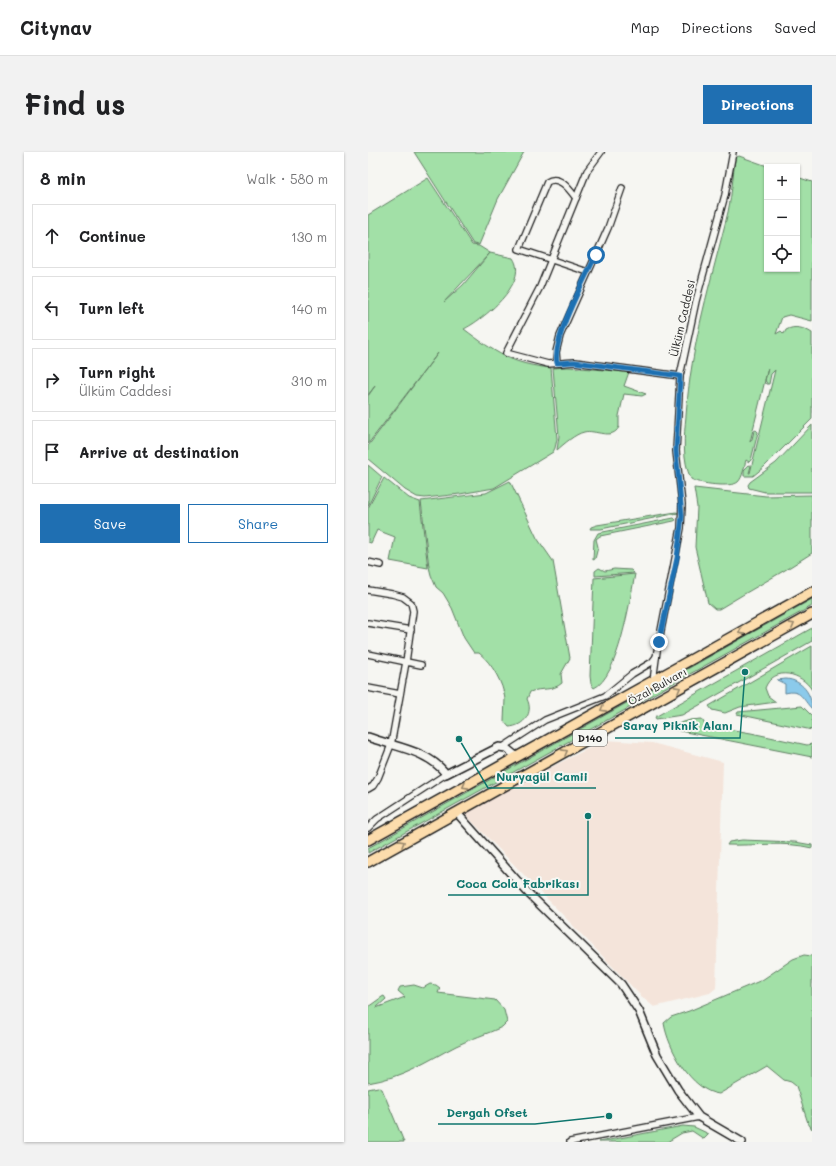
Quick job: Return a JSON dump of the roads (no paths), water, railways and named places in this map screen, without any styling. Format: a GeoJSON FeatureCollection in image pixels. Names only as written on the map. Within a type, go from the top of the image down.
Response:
{"type":"FeatureCollection","features":[{"type":"Feature","properties":{"kind":"highway","name":"Özal Bulvarı"},"geometry":{"type":"LineString","coordinates":[[368,840],[812,592]]}},
{"type":"Feature","properties":{"kind":"highway","name":"Özal Bulvarı"},"geometry":{"type":"LineString","coordinates":[[368,862],[812,614]]}},
{"type":"Feature","properties":{"kind":"street"},"geometry":{"type":"LineString","coordinates":[[601,152],[587,171],[538,293],[506,353],[541,363],[575,362],[680,376]]}},
{"type":"Feature","properties":{"kind":"street","name":"Ülküm Caddesi"},"geometry":{"type":"LineString","coordinates":[[653,681],[656,657],[677,558],[682,522],[682,504],[676,451],[680,376],[702,275],[724,195],[733,152]]}},
{"type":"Feature","properties":{"kind":"street"},"geometry":{"type":"LineString","coordinates":[[576,198],[561,182],[553,180],[547,182],[519,249],[588,272]]}},
{"type":"Feature","properties":{"kind":"street"},"geometry":{"type":"LineString","coordinates":[[557,363],[556,352],[560,336],[608,228],[622,188]]}},
{"type":"Feature","properties":{"kind":"street"},"geometry":{"type":"LineString","coordinates":[[368,562],[381,565]]}},
{"type":"Feature","properties":{"kind":"street"},"geometry":{"type":"LineString","coordinates":[[368,590],[403,597],[411,603],[413,611],[406,662],[391,745],[378,778],[369,789]]}},
{"type":"Feature","properties":{"kind":"street"},"geometry":{"type":"LineString","coordinates":[[368,623],[411,630]]}},
{"type":"Feature","properties":{"kind":"street"},"geometry":{"type":"LineString","coordinates":[[368,654],[421,665]]}},
{"type":"Feature","properties":{"kind":"street"},"geometry":{"type":"LineString","coordinates":[[379,834],[368,828],[377,819],[446,774],[490,750],[503,747],[545,720],[605,696],[632,674],[652,662],[656,657]]}},
{"type":"Feature","properties":{"kind":"street"},"geometry":{"type":"LineString","coordinates":[[368,688],[400,694]]}},
{"type":"Feature","properties":{"kind":"street"},"geometry":{"type":"LineString","coordinates":[[368,737],[425,756],[440,766],[446,774]]}},
{"type":"Feature","properties":{"kind":"street"},"geometry":{"type":"LineString","coordinates":[[503,747],[517,757]]}},
{"type":"Feature","properties":{"kind":"street"},"geometry":{"type":"LineString","coordinates":[[457,813],[530,895],[621,984],[639,1011],[657,1055],[678,1090],[699,1117],[742,1142]]}},
{"type":"Feature","properties":{"kind":"street"},"geometry":{"type":"LineString","coordinates":[[570,1142],[699,1117]]}},
{"type":"Feature","properties":{"kind":"water"},"geometry":{"type":"Polygon","coordinates":[[[786,679],[797,682],[805,689],[812,703],[812,709],[801,696],[795,692],[785,693],[785,684],[777,680],[786,679]]]}},
{"type":"Feature","properties":{"kind":"place","name":"Saray Piknik Alanı"},"geometry":{"type":"Point","coordinates":[745,672]}},
{"type":"Feature","properties":{"kind":"place","name":"Nuryagül Camii"},"geometry":{"type":"Point","coordinates":[459,739]}},
{"type":"Feature","properties":{"kind":"place","name":"Coca Cola Fabrikası"},"geometry":{"type":"Point","coordinates":[588,816]}},
{"type":"Feature","properties":{"kind":"place","name":"Dergah Ofset"},"geometry":{"type":"Point","coordinates":[609,1116]}}]}
